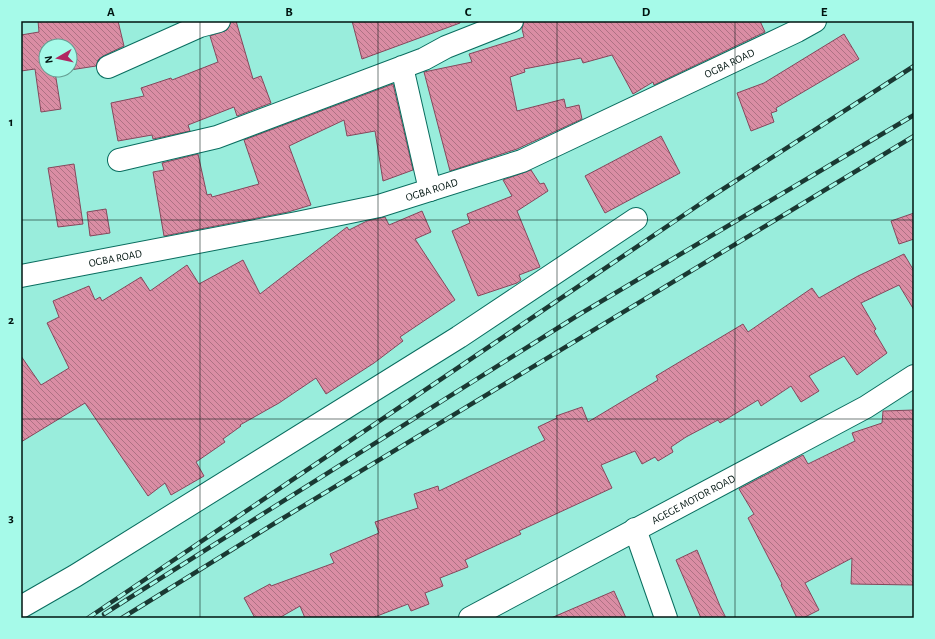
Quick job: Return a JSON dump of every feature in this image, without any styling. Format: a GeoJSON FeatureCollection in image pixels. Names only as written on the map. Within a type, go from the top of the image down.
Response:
{"type":"FeatureCollection","features":[{"type":"Feature","properties":{"kind":"street"},"geometry":{"type":"LineString","coordinates":[[108,67],[200,26],[219,21]]}},
{"type":"Feature","properties":{"kind":"street"},"geometry":{"type":"LineString","coordinates":[[119,160],[217,137],[314,99],[424,59],[446,47],[512,21]]}},
{"type":"Feature","properties":{"kind":"street","name":"OGBA ROAD"},"geometry":{"type":"LineString","coordinates":[[21,276],[379,206],[522,161],[797,32],[815,21]]}},
{"type":"Feature","properties":{"kind":"street"},"geometry":{"type":"LineString","coordinates":[[402,67],[430,190]]}},
{"type":"Feature","properties":{"kind":"street"},"geometry":{"type":"LineString","coordinates":[[21,607],[75,576],[459,337],[636,219]]}},
{"type":"Feature","properties":{"kind":"street","name":"AGEGE MOTOR ROAD"},"geometry":{"type":"LineString","coordinates":[[470,618],[866,407],[914,376]]}},
{"type":"Feature","properties":{"kind":"street"},"geometry":{"type":"LineString","coordinates":[[635,529],[666,618]]}},
{"type":"Feature","properties":{"kind":"building"},"geometry":{"type":"Polygon","coordinates":[[[38,21],[118,21],[124,46],[103,56],[98,60],[96,66],[78,69],[78,38],[38,38],[38,78],[56,78],[61,109],[41,112],[35,69],[21,71],[21,35],[39,32],[38,21]]]}},
{"type":"Feature","properties":{"kind":"building"},"geometry":{"type":"Polygon","coordinates":[[[231,21],[236,21],[253,79],[261,76],[271,103],[237,116],[234,107],[188,125],[190,131],[153,139],[152,135],[118,141],[111,103],[144,96],[141,88],[171,78],[172,80],[218,62],[210,36],[227,30],[231,21]]]}},
{"type":"Feature","properties":{"kind":"building"},"geometry":{"type":"Polygon","coordinates":[[[352,21],[460,21],[460,23],[362,59],[352,21]]]}},
{"type":"Feature","properties":{"kind":"building"},"geometry":{"type":"Polygon","coordinates":[[[524,21],[760,21],[765,32],[654,85],[653,82],[633,94],[612,55],[583,63],[581,58],[524,69],[525,72],[510,77],[517,111],[564,99],[566,108],[579,105],[582,119],[517,149],[450,171],[424,72],[472,62],[469,54],[524,37],[522,29],[524,21]]]}},
{"type":"Feature","properties":{"kind":"building"},"geometry":{"type":"Polygon","coordinates":[[[844,34],[859,59],[776,108],[777,111],[771,113],[774,122],[751,131],[737,93],[764,83],[844,34]]]}},
{"type":"Feature","properties":{"kind":"building"},"geometry":{"type":"Polygon","coordinates":[[[393,84],[413,170],[383,181],[375,131],[347,136],[344,120],[289,146],[311,205],[288,212],[164,236],[153,172],[164,170],[162,163],[198,154],[207,195],[211,194],[212,197],[259,184],[244,140],[393,84]]]}},
{"type":"Feature","properties":{"kind":"building"},"geometry":{"type":"Polygon","coordinates":[[[661,136],[680,173],[605,213],[585,176],[661,136]]]}},
{"type":"Feature","properties":{"kind":"building"},"geometry":{"type":"Polygon","coordinates":[[[74,164],[83,224],[58,227],[48,168],[74,164]]]}},
{"type":"Feature","properties":{"kind":"building"},"geometry":{"type":"Polygon","coordinates":[[[531,170],[540,184],[544,183],[548,191],[517,211],[540,267],[519,275],[521,280],[517,283],[478,296],[452,231],[470,223],[467,214],[512,196],[503,180],[531,170]]]}},
{"type":"Feature","properties":{"kind":"building"},"geometry":{"type":"Polygon","coordinates":[[[106,209],[110,233],[90,236],[87,212],[106,209]]]}},
{"type":"Feature","properties":{"kind":"building"},"geometry":{"type":"Polygon","coordinates":[[[422,211],[431,232],[415,239],[455,300],[400,337],[403,341],[374,363],[326,394],[316,378],[279,403],[240,425],[241,426],[223,439],[225,442],[196,462],[204,476],[171,495],[165,483],[148,496],[85,403],[21,442],[21,356],[41,385],[69,368],[47,323],[59,317],[53,301],[89,286],[95,300],[100,297],[102,301],[141,277],[150,291],[187,265],[199,284],[243,260],[260,294],[347,227],[349,230],[367,221],[385,217],[389,225],[422,211]]]}},
{"type":"Feature","properties":{"kind":"building"},"geometry":{"type":"Polygon","coordinates":[[[914,213],[914,239],[899,244],[891,221],[914,213]]]}},
{"type":"Feature","properties":{"kind":"building"},"geometry":{"type":"Polygon","coordinates":[[[904,254],[914,271],[914,310],[899,285],[861,303],[876,329],[874,331],[887,353],[857,375],[844,356],[809,376],[819,391],[801,402],[791,386],[761,406],[758,400],[720,423],[718,420],[686,437],[671,447],[673,452],[658,461],[655,457],[642,464],[635,451],[601,465],[612,488],[519,531],[521,534],[465,560],[468,567],[440,578],[443,586],[425,593],[429,604],[411,611],[408,604],[372,618],[305,618],[300,606],[279,618],[255,618],[244,598],[270,584],[271,586],[334,563],[330,554],[379,533],[375,522],[418,508],[414,494],[438,486],[439,491],[545,440],[538,427],[557,418],[556,416],[582,407],[588,422],[658,380],[656,376],[743,324],[748,332],[812,288],[819,298],[858,276],[904,254]]]}},
{"type":"Feature","properties":{"kind":"building"},"geometry":{"type":"Polygon","coordinates":[[[914,410],[914,585],[851,584],[852,558],[805,583],[819,610],[803,618],[797,618],[781,585],[782,584],[748,518],[754,514],[739,489],[803,455],[808,464],[855,441],[852,433],[882,423],[883,411],[914,410]]]}},
{"type":"Feature","properties":{"kind":"building"},"geometry":{"type":"Polygon","coordinates":[[[697,550],[726,618],[701,618],[676,560],[697,550]]]}},
{"type":"Feature","properties":{"kind":"building"},"geometry":{"type":"Polygon","coordinates":[[[614,591],[626,618],[551,618],[614,591]]]}},
{"type":"Feature","properties":{"kind":"railway"},"geometry":{"type":"LineString","coordinates":[[88,618],[706,200],[914,66]]}},
{"type":"Feature","properties":{"kind":"railway"},"geometry":{"type":"LineString","coordinates":[[104,614],[580,314],[914,115]]}},
{"type":"Feature","properties":{"kind":"railway"},"geometry":{"type":"LineString","coordinates":[[122,618],[275,523],[914,136]]}}]}
